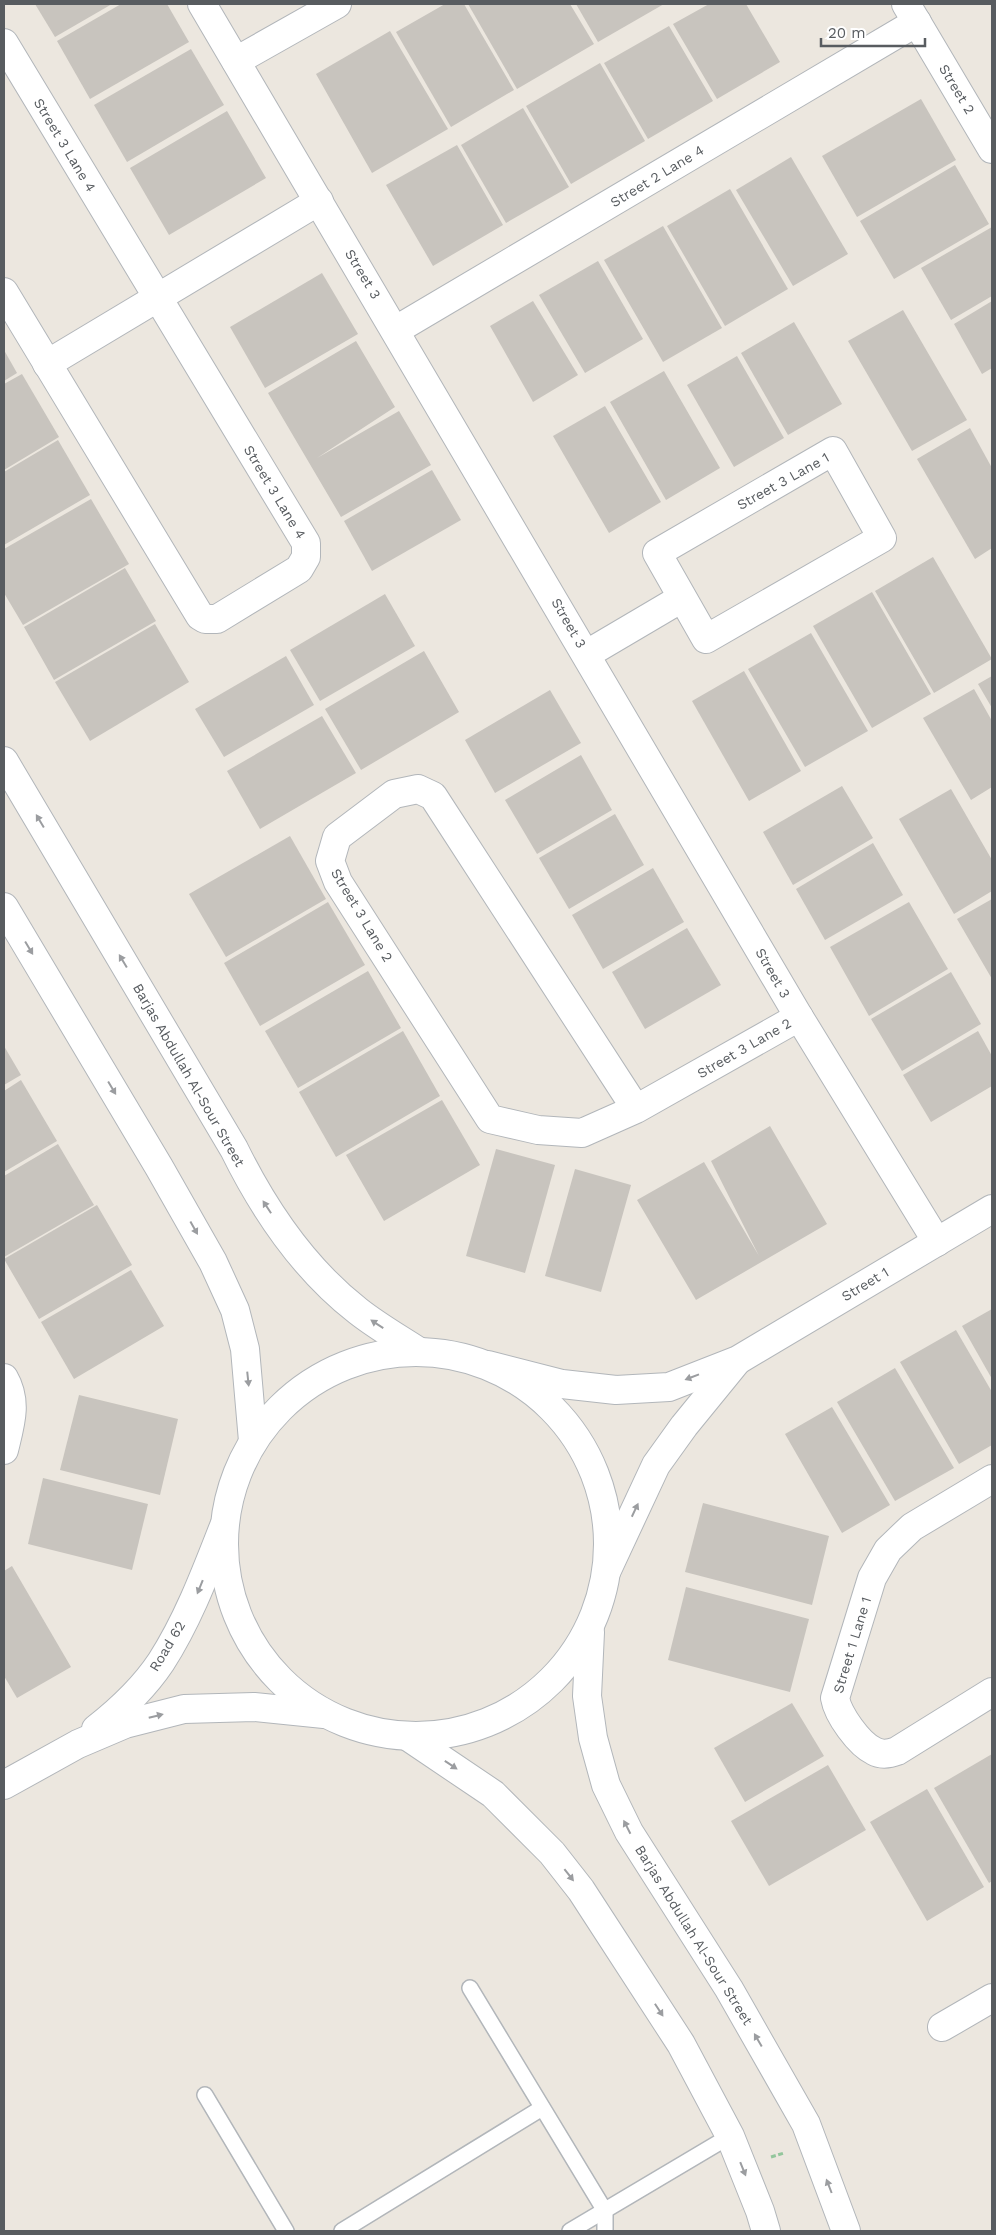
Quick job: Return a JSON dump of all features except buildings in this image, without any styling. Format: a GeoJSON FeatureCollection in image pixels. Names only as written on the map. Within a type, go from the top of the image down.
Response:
{"type":"FeatureCollection","features":[{"type":"Feature","properties":{"kind":"street","name":"Street 3"},"geometry":{"type":"LineString","coordinates":[[202,4],[587,654],[799,1017],[937,1242]]}},
{"type":"Feature","properties":{"kind":"street"},"geometry":{"type":"LineString","coordinates":[[236,61],[337,4]]}},
{"type":"Feature","properties":{"kind":"street","name":"Street 2"},"geometry":{"type":"LineString","coordinates":[[912,13],[992,149]]}},
{"type":"Feature","properties":{"kind":"street","name":"Street 2 Lane 4"},"geometry":{"type":"LineString","coordinates":[[396,330],[912,13]]}},
{"type":"Feature","properties":{"kind":"street","name":"Street 3 Lane 4"},"geometry":{"type":"LineString","coordinates":[[4,43],[306,543],[306,557],[299,569],[217,619],[205,619],[196,611],[4,292]]}},
{"type":"Feature","properties":{"kind":"street"},"geometry":{"type":"LineString","coordinates":[[47,364],[319,201]]}},
{"type":"Feature","properties":{"kind":"street","name":"Street 3 Lane 1"},"geometry":{"type":"LineString","coordinates":[[833,451],[882,538],[706,639],[682,598],[657,553],[833,451]]}},
{"type":"Feature","properties":{"kind":"street"},"geometry":{"type":"LineString","coordinates":[[587,654],[682,598]]}},
{"type":"Feature","properties":{"kind":"street","name":"Barjas Abdullah Al-Sour Street"},"geometry":{"type":"LineString","coordinates":[[4,761],[234,1149],[250,1181],[278,1224],[312,1269],[358,1311],[418,1351]]}},
{"type":"Feature","properties":{"kind":"street","name":"Street 3 Lane 2"},"geometry":{"type":"LineString","coordinates":[[636,1109],[433,796],[418,789],[394,794],[336,837],[330,861],[338,882],[490,1119],[538,1130],[582,1133],[636,1109],[799,1017]]}},
{"type":"Feature","properties":{"kind":"street"},"geometry":{"type":"LineString","coordinates":[[4,907],[159,1167],[216,1270],[235,1310],[245,1348],[253,1441]]}},
{"type":"Feature","properties":{"kind":"street","name":"Street 1"},"geometry":{"type":"LineString","coordinates":[[488,1365],[562,1384],[616,1390],[668,1387],[738,1360],[992,1209]]}},
{"type":"Feature","properties":{"kind":"street"},"geometry":{"type":"LineString","coordinates":[[418,1351],[454,1355],[488,1365],[525,1385],[557,1413],[582,1447],[600,1486],[608,1527],[607,1570],[601,1599],[590,1627],[567,1665],[535,1697],[497,1720],[455,1734],[410,1738],[366,1731],[324,1714],[287,1688],[253,1646],[237,1614],[225,1571],[224,1526],[233,1482],[253,1441],[277,1410],[307,1384],[351,1363],[379,1354],[418,1351]]}},
{"type":"Feature","properties":{"kind":"street","name":"Street 1"},"geometry":{"type":"LineString","coordinates":[[607,1570],[656,1465],[684,1426],[738,1360]]}},
{"type":"Feature","properties":{"kind":"street"},"geometry":{"type":"LineString","coordinates":[[4,1378],[10,1389],[13,1414],[4,1450]]}},
{"type":"Feature","properties":{"kind":"street","name":"Street 1 Lane 1"},"geometry":{"type":"LineString","coordinates":[[992,1479],[912,1527],[888,1550],[872,1578],[835,1698],[842,1718],[867,1746],[874,1752],[890,1754],[992,1692]]}},
{"type":"Feature","properties":{"kind":"street","name":"Road 62"},"geometry":{"type":"LineString","coordinates":[[78,1744],[118,1711],[160,1663],[198,1593],[224,1526]]}},
{"type":"Feature","properties":{"kind":"street","name":"Barjas Abdullah Al-Sour Street"},"geometry":{"type":"LineString","coordinates":[[590,1627],[587,1661],[587,1696],[593,1738],[606,1785],[629,1832],[729,1988],[806,2124],[846,2231]]}},
{"type":"Feature","properties":{"kind":"street","name":"Road 62"},"geometry":{"type":"LineString","coordinates":[[4,1785],[78,1744],[125,1724],[184,1709],[254,1707],[324,1714]]}},
{"type":"Feature","properties":{"kind":"street"},"geometry":{"type":"LineString","coordinates":[[410,1738],[493,1794],[552,1853],[581,1890],[681,2044],[730,2136],[766,2231]]}},
{"type":"Feature","properties":{"kind":"street"},"geometry":{"type":"LineString","coordinates":[[942,2027],[992,1998]]}},
{"type":"Feature","properties":{"kind":"lane"},"geometry":{"type":"LineString","coordinates":[[470,1988],[604,2211],[605,2231]]}},
{"type":"Feature","properties":{"kind":"lane"},"geometry":{"type":"LineString","coordinates":[[205,2095],[286,2231]]}},
{"type":"Feature","properties":{"kind":"lane"},"geometry":{"type":"LineString","coordinates":[[342,2231],[542,2108]]}},
{"type":"Feature","properties":{"kind":"lane"},"geometry":{"type":"LineString","coordinates":[[570,2231],[730,2136]]}}]}
